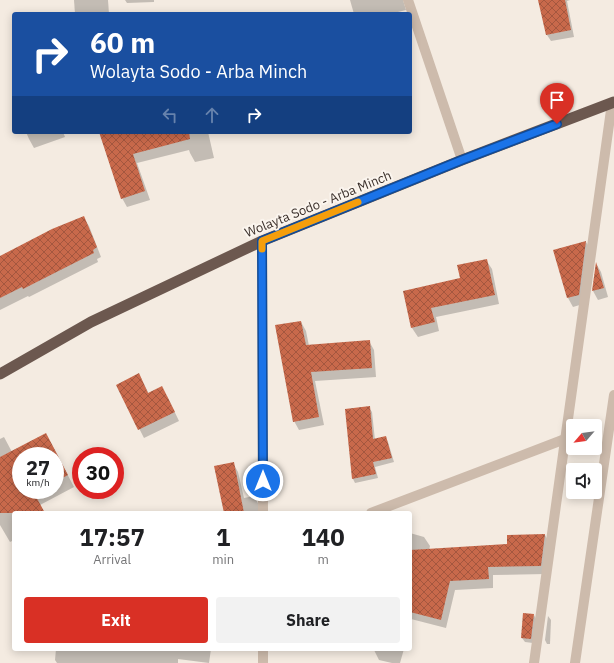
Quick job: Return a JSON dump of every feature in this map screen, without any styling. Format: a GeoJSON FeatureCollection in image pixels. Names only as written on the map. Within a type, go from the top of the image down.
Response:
{"type":"FeatureCollection","features":[{"type":"Feature","properties":{"kind":"highway","name":"Wolayta Sodo - Arba Minch"},"geometry":{"type":"LineString","coordinates":[[0,374],[91,322],[262,241],[462,160],[613,103]]}},
{"type":"Feature","properties":{"kind":"street"},"geometry":{"type":"LineString","coordinates":[[408,0],[462,160]]}},
{"type":"Feature","properties":{"kind":"street"},"geometry":{"type":"LineString","coordinates":[[534,663],[613,103]]}},
{"type":"Feature","properties":{"kind":"street"},"geometry":{"type":"LineString","coordinates":[[262,241],[263,511]]}},
{"type":"Feature","properties":{"kind":"street"},"geometry":{"type":"LineString","coordinates":[[575,663],[614,395]]}},
{"type":"Feature","properties":{"kind":"street"},"geometry":{"type":"LineString","coordinates":[[375,511],[565,439]]}},
{"type":"Feature","properties":{"kind":"street"},"geometry":{"type":"LineString","coordinates":[[263,651],[263,663]]}},
{"type":"Feature","properties":{"kind":"building"},"geometry":{"type":"Polygon","coordinates":[[[538,0],[565,0],[571,30],[546,35],[538,0]]]}},
{"type":"Feature","properties":{"kind":"building"},"geometry":{"type":"Polygon","coordinates":[[[100,134],[189,134],[190,139],[133,154],[145,191],[121,199],[100,134]]]}},
{"type":"Feature","properties":{"kind":"building"},"geometry":{"type":"Polygon","coordinates":[[[84,216],[97,247],[93,250],[94,253],[23,289],[22,287],[0,298],[0,256],[52,229],[84,216]]]}},
{"type":"Feature","properties":{"kind":"building"},"geometry":{"type":"Polygon","coordinates":[[[586,241],[579,295],[567,298],[553,250],[586,241]]]}},
{"type":"Feature","properties":{"kind":"building"},"geometry":{"type":"Polygon","coordinates":[[[487,259],[495,295],[431,308],[435,322],[411,328],[403,291],[460,278],[457,265],[487,259]]]}},
{"type":"Feature","properties":{"kind":"building"},"geometry":{"type":"Polygon","coordinates":[[[596,262],[604,288],[592,291],[596,262]]]}},
{"type":"Feature","properties":{"kind":"building"},"geometry":{"type":"Polygon","coordinates":[[[301,321],[306,345],[370,340],[372,368],[311,372],[319,417],[293,422],[275,325],[301,321]]]}},
{"type":"Feature","properties":{"kind":"building"},"geometry":{"type":"Polygon","coordinates":[[[139,373],[148,393],[162,386],[175,412],[138,430],[116,385],[139,373]]]}},
{"type":"Feature","properties":{"kind":"building"},"geometry":{"type":"Polygon","coordinates":[[[370,406],[373,439],[386,436],[392,458],[373,462],[376,474],[352,479],[345,409],[370,406]]]}},
{"type":"Feature","properties":{"kind":"building"},"geometry":{"type":"Polygon","coordinates":[[[46,433],[53,447],[19,447],[46,433]]]}},
{"type":"Feature","properties":{"kind":"building"},"geometry":{"type":"Polygon","coordinates":[[[12,451],[12,499],[37,499],[44,511],[12,511],[12,513],[0,513],[0,457],[12,451]]]}},
{"type":"Feature","properties":{"kind":"building"},"geometry":{"type":"Polygon","coordinates":[[[234,462],[244,511],[224,511],[214,466],[234,462]]]}},
{"type":"Feature","properties":{"kind":"building"},"geometry":{"type":"Polygon","coordinates":[[[64,467],[68,475],[64,477],[64,467]]]}},
{"type":"Feature","properties":{"kind":"building"},"geometry":{"type":"Polygon","coordinates":[[[545,534],[541,566],[488,567],[489,579],[450,581],[441,620],[412,613],[412,550],[507,544],[507,535],[545,534]]]}},
{"type":"Feature","properties":{"kind":"building"},"geometry":{"type":"Polygon","coordinates":[[[523,613],[534,614],[531,639],[521,638],[523,613]]]}},
{"type":"Feature","properties":{"kind":"slow traffic"},"geometry":{"type":"LineString","coordinates":[[262,249],[262,241],[358,202]]}},
{"type":"Feature","properties":{"kind":"route"},"geometry":{"type":"LineString","coordinates":[[263,481],[262,241],[462,160],[557,124]]}}]}
